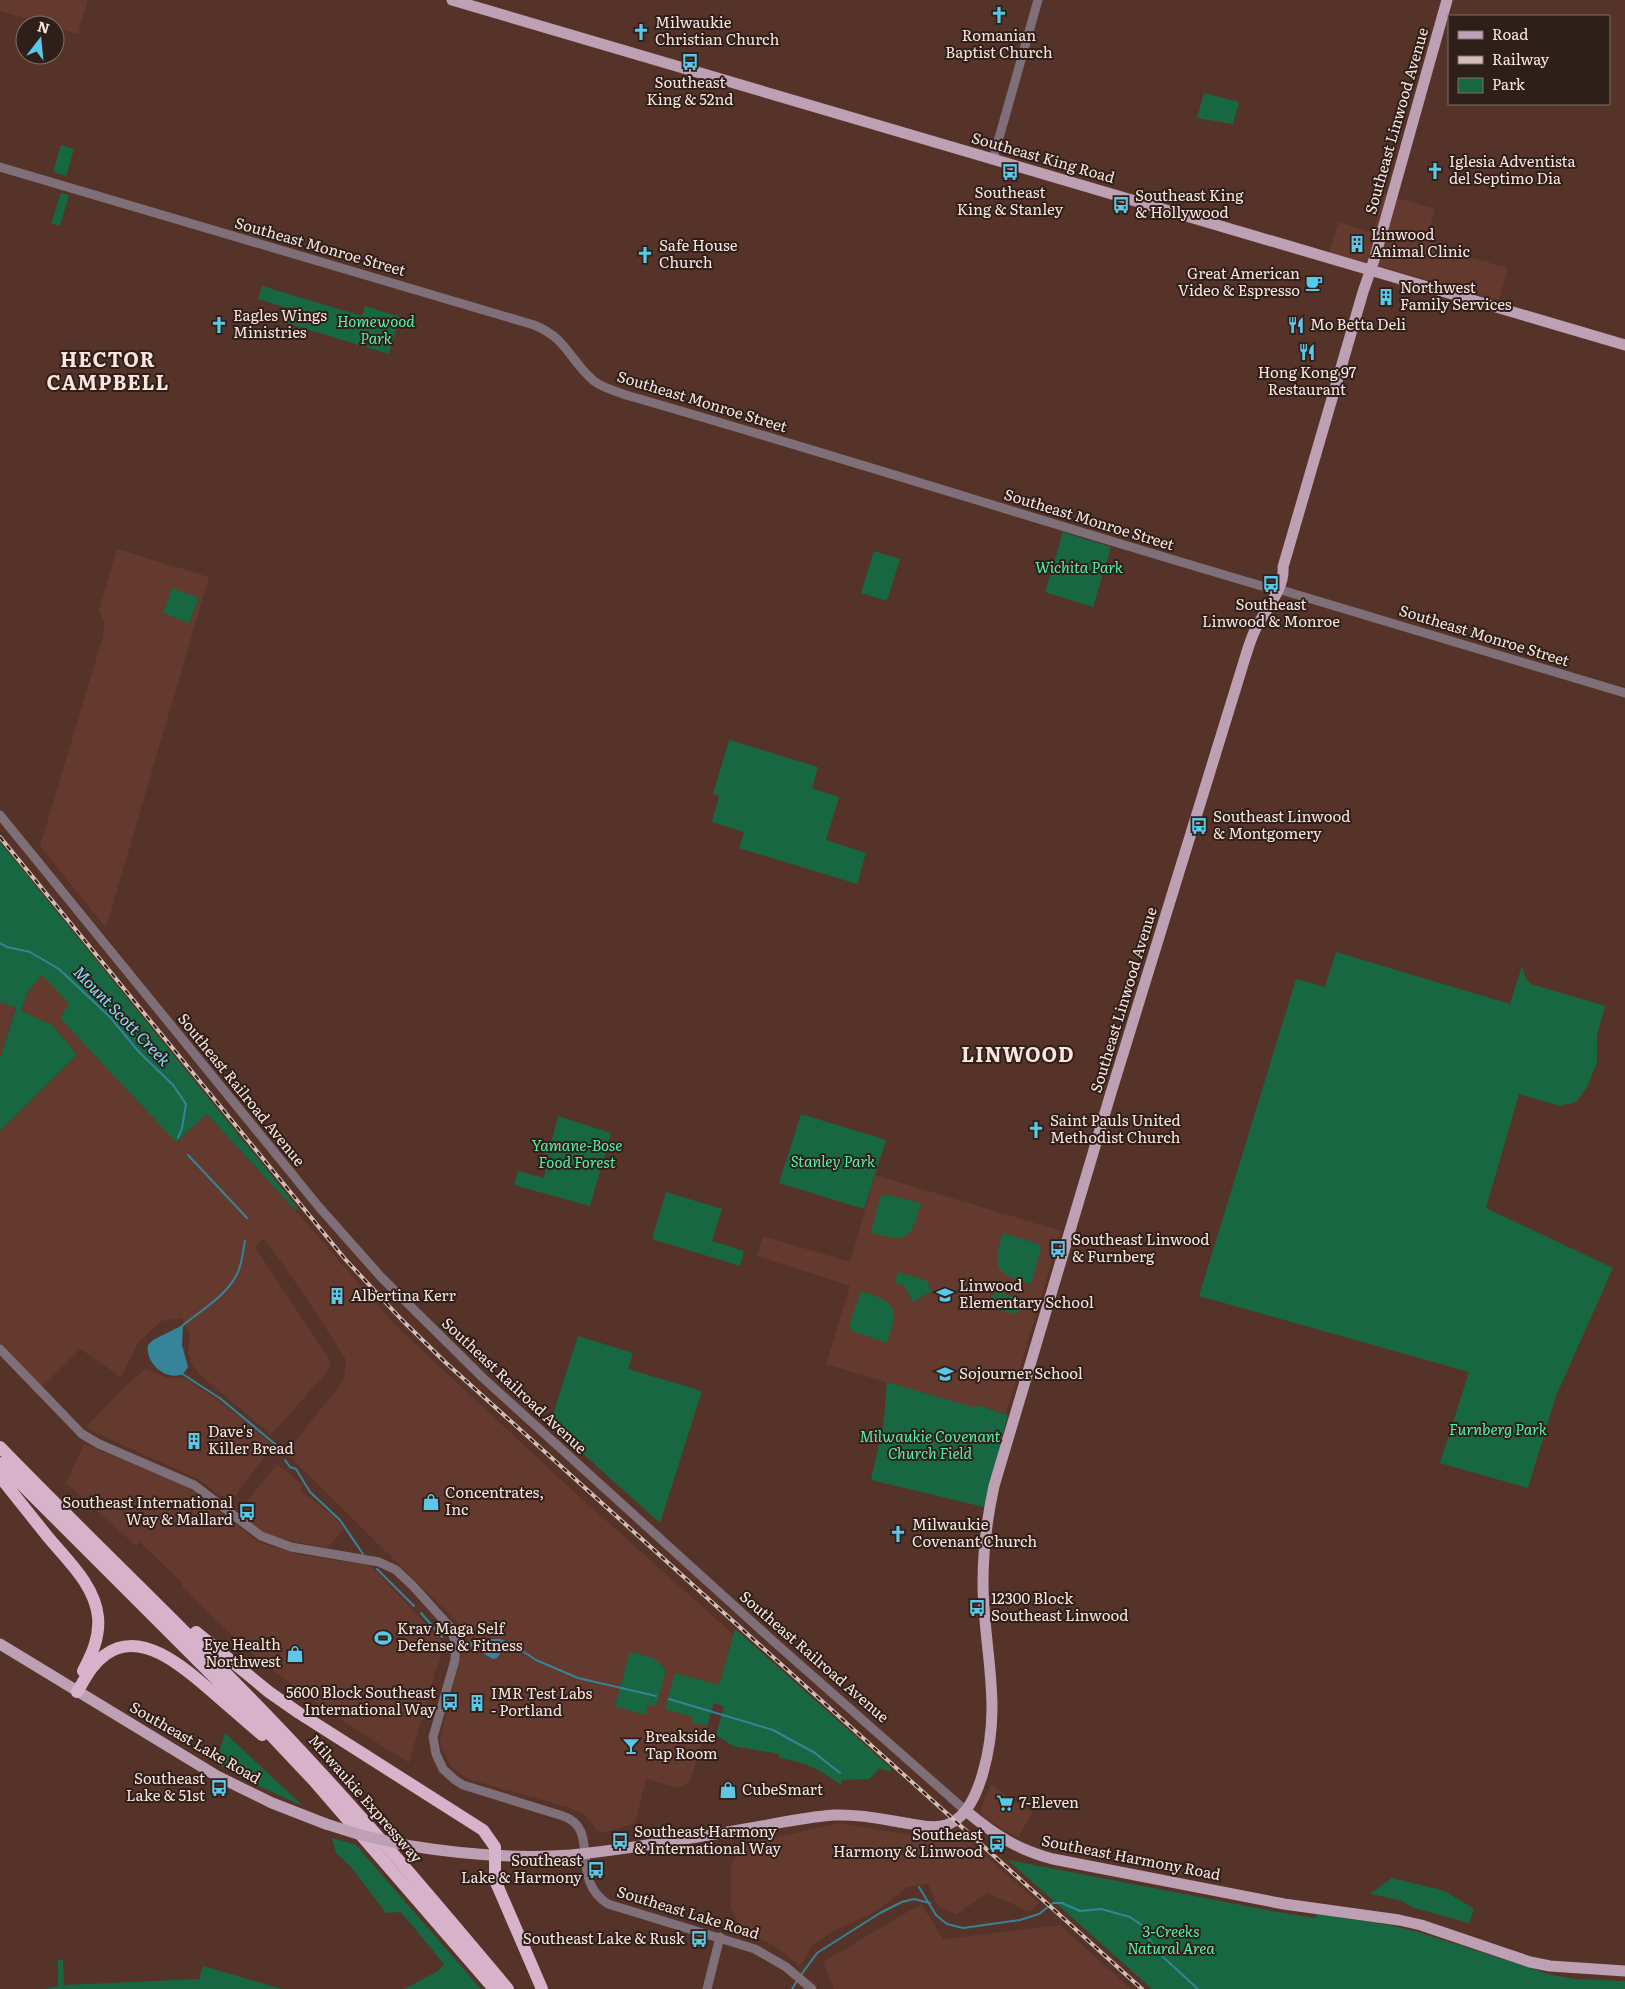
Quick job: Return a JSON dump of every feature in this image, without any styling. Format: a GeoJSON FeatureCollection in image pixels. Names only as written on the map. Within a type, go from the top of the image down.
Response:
{"type":"FeatureCollection","features":[{"type":"Feature","properties":{"kind":"highway","name":"Milwaukie Expressway"},"geometry":{"type":"LineString","coordinates":[[0,1447],[301,1751],[364,1821],[508,1989]]}},
{"type":"Feature","properties":{"kind":"highway","name":"Milwaukie Expressway"},"geometry":{"type":"LineString","coordinates":[[0,1462],[210,1671],[315,1782],[494,1989]]}},
{"type":"Feature","properties":{"kind":"highway"},"geometry":{"type":"LineString","coordinates":[[0,1477],[84,1581],[96,1606],[98,1629],[95,1646],[74,1690]]}},
{"type":"Feature","properties":{"kind":"highway"},"geometry":{"type":"LineString","coordinates":[[135,1582],[269,1692],[477,1825],[494,1844],[496,1855],[495,1880],[542,1989]]}},
{"type":"Feature","properties":{"kind":"highway"},"geometry":{"type":"LineString","coordinates":[[74,1690],[106,1654],[125,1647],[134,1646],[156,1652],[175,1661],[191,1673],[315,1782]]}},
{"type":"Feature","properties":{"kind":"main road","name":"Southeast King Road"},"geometry":{"type":"LineString","coordinates":[[452,0],[1625,345]]}},
{"type":"Feature","properties":{"kind":"main road","name":"Southeast Linwood Avenue"},"geometry":{"type":"LineString","coordinates":[[966,1811],[972,1803],[982,1779],[992,1718],[983,1571],[986,1534],[994,1486],[1219,739],[1251,639],[1265,611],[1269,608],[1275,589],[1284,573],[1283,567],[1447,0]]}},
{"type":"Feature","properties":{"kind":"main road","name":"Southeast Lake Road"},"geometry":{"type":"LineString","coordinates":[[0,1644],[217,1776],[272,1803],[326,1824],[361,1835],[405,1845],[458,1852],[537,1856],[584,1853]]}},
{"type":"Feature","properties":{"kind":"main road"},"geometry":{"type":"LineString","coordinates":[[584,1853],[834,1815],[862,1816],[936,1827],[952,1822],[966,1811]]}},
{"type":"Feature","properties":{"kind":"main road","name":"Southeast Harmony Road"},"geometry":{"type":"LineString","coordinates":[[966,1811],[987,1829],[1008,1843],[1053,1859],[1284,1904],[1399,1920],[1428,1927],[1530,1962],[1550,1966],[1625,1971]]}},
{"type":"Feature","properties":{"kind":"street"},"geometry":{"type":"LineString","coordinates":[[993,159],[1038,0]]}},
{"type":"Feature","properties":{"kind":"street","name":"Southeast Monroe Street"},"geometry":{"type":"LineString","coordinates":[[0,167],[534,325],[558,338],[594,381],[608,389],[626,395],[756,432],[980,502],[1625,693]]}},
{"type":"Feature","properties":{"kind":"street","name":"Southeast Railroad Avenue"},"geometry":{"type":"LineString","coordinates":[[0,815],[319,1207],[402,1300],[507,1400],[966,1811]]}},
{"type":"Feature","properties":{"kind":"street"},"geometry":{"type":"LineString","coordinates":[[0,1349],[82,1434],[99,1444],[194,1485],[260,1536],[291,1546],[379,1562],[396,1570],[415,1587],[446,1622],[454,1637],[456,1648],[454,1660],[433,1737],[436,1754],[443,1769],[463,1785],[571,1818],[581,1828],[584,1853]]}},
{"type":"Feature","properties":{"kind":"street","name":"Southeast Lake Road"},"geometry":{"type":"LineString","coordinates":[[584,1853],[587,1877],[591,1887],[597,1896],[608,1904],[755,1949],[791,1970],[812,1989]]}},
{"type":"Feature","properties":{"kind":"street"},"geometry":{"type":"LineString","coordinates":[[707,1989],[720,1937]]}},
{"type":"Feature","properties":{"kind":"shaded area"},"geometry":{"type":"Polygon","coordinates":[[[0,0],[88,0],[78,34],[65,30],[65,15],[15,15],[0,11],[0,0]]]}},
{"type":"Feature","properties":{"kind":"shaded area"},"geometry":{"type":"Polygon","coordinates":[[[1384,194],[1435,209],[1426,241],[1445,246],[1445,250],[1508,268],[1499,300],[1329,252],[1339,222],[1373,233],[1384,194]]]}},
{"type":"Feature","properties":{"kind":"shaded area"},"geometry":{"type":"Polygon","coordinates":[[[117,549],[209,577],[106,928],[40,846],[103,636],[104,622],[99,610],[117,549]]]}},
{"type":"Feature","properties":{"kind":"shaded area"},"geometry":{"type":"Polygon","coordinates":[[[42,975],[69,1004],[176,1142],[207,1114],[295,1210],[393,1323],[573,1491],[733,1634],[719,1686],[675,1673],[665,1709],[693,1717],[692,1722],[707,1726],[690,1782],[678,1788],[646,1779],[635,1823],[604,1833],[597,1831],[585,1815],[570,1808],[468,1779],[452,1767],[441,1748],[440,1738],[463,1647],[462,1633],[456,1621],[286,1453],[341,1384],[346,1363],[345,1358],[303,1293],[264,1238],[255,1247],[331,1363],[329,1370],[271,1435],[199,1374],[192,1365],[188,1352],[190,1333],[181,1318],[161,1321],[139,1342],[121,1377],[80,1349],[41,1388],[0,1342],[0,1131],[76,1056],[75,1052],[52,1025],[21,1011],[28,991],[42,975]]]}},
{"type":"Feature","properties":{"kind":"shaded area"},"geometry":{"type":"Polygon","coordinates":[[[0,1002],[16,1007],[0,1058],[0,1002]]]}},
{"type":"Feature","properties":{"kind":"shaded area","name":"Linwood Elementary School"},"geometry":{"type":"Polygon","coordinates":[[[875,1175],[1061,1231],[1006,1414],[977,1405],[976,1409],[826,1364],[850,1286],[757,1256],[763,1236],[850,1262],[875,1175]]]}},
{"type":"Feature","properties":{"kind":"shaded area"},"geometry":{"type":"Polygon","coordinates":[[[145,1369],[167,1378],[184,1378],[220,1401],[273,1445],[236,1495],[231,1497],[220,1496],[200,1480],[86,1427],[123,1388],[145,1369]]]}},
{"type":"Feature","properties":{"kind":"shaded area"},"geometry":{"type":"Polygon","coordinates":[[[84,1444],[186,1486],[256,1540],[264,1544],[301,1555],[370,1565],[444,1643],[409,1763],[320,1706],[248,1651],[182,1587],[183,1584],[140,1542],[136,1546],[66,1483],[84,1444]]]}},
{"type":"Feature","properties":{"kind":"shaded area"},"geometry":{"type":"Polygon","coordinates":[[[277,1464],[303,1485],[300,1490],[335,1518],[344,1529],[327,1548],[273,1537],[262,1532],[248,1520],[244,1509],[245,1504],[277,1464]]]}},
{"type":"Feature","properties":{"kind":"shaded area"},"geometry":{"type":"Polygon","coordinates":[[[991,1784],[1016,1803],[1033,1811],[1018,1838],[982,1816],[981,1809],[991,1784]]]}},
{"type":"Feature","properties":{"kind":"shaded area"},"geometry":{"type":"Polygon","coordinates":[[[839,1823],[922,1837],[947,1838],[958,1832],[1039,1903],[1030,1912],[988,1893],[957,1914],[938,1907],[928,1884],[908,1887],[875,1912],[832,1932],[813,1945],[800,1966],[777,1948],[743,1933],[731,1908],[731,1863],[745,1844],[839,1823]]]}},
{"type":"Feature","properties":{"kind":"shaded area"},"geometry":{"type":"Polygon","coordinates":[[[921,1904],[943,1939],[1060,1925],[1131,1989],[834,1989],[823,1962],[921,1904]]]}},
{"type":"Feature","properties":{"kind":"green space"},"geometry":{"type":"Polygon","coordinates":[[[1204,93],[1239,102],[1233,124],[1197,118],[1204,93]]]}},
{"type":"Feature","properties":{"kind":"green space"},"geometry":{"type":"Polygon","coordinates":[[[61,145],[74,149],[66,176],[53,172],[61,145]]]}},
{"type":"Feature","properties":{"kind":"green space"},"geometry":{"type":"Polygon","coordinates":[[[61,193],[69,195],[60,226],[51,223],[61,193]]]}},
{"type":"Feature","properties":{"kind":"green space","name":"Homewood Park"},"geometry":{"type":"Polygon","coordinates":[[[262,286],[362,316],[365,306],[400,317],[389,354],[286,323],[290,309],[258,299],[262,286]]]}},
{"type":"Feature","properties":{"kind":"green space","name":"Wichita Park"},"geometry":{"type":"Polygon","coordinates":[[[1063,532],[1111,547],[1093,607],[1045,592],[1063,532]]]}},
{"type":"Feature","properties":{"kind":"green space"},"geometry":{"type":"Polygon","coordinates":[[[874,551],[900,559],[887,601],[861,593],[874,551]]]}},
{"type":"Feature","properties":{"kind":"green space"},"geometry":{"type":"Polygon","coordinates":[[[172,588],[199,598],[189,623],[163,613],[172,588]]]}},
{"type":"Feature","properties":{"kind":"green space"},"geometry":{"type":"Polygon","coordinates":[[[729,740],[818,767],[812,788],[839,797],[826,840],[866,853],[857,884],[739,848],[744,832],[712,822],[719,796],[713,794],[729,740]]]}},
{"type":"Feature","properties":{"kind":"green space"},"geometry":{"type":"Polygon","coordinates":[[[0,842],[298,1208],[295,1210],[207,1114],[176,1142],[60,1018],[69,1004],[42,975],[28,991],[21,1011],[52,1025],[75,1052],[76,1056],[0,1131],[0,1058],[16,1008],[0,1002],[0,842]]]}},
{"type":"Feature","properties":{"kind":"green space","name":"Furnberg Park"},"geometry":{"type":"Polygon","coordinates":[[[1336,952],[1510,1004],[1522,966],[1526,979],[1531,984],[1605,1006],[1597,1035],[1597,1063],[1587,1087],[1576,1102],[1560,1106],[1519,1094],[1486,1208],[1613,1268],[1556,1396],[1528,1488],[1440,1463],[1469,1372],[1199,1296],[1296,979],[1325,987],[1336,952]]]}},
{"type":"Feature","properties":{"kind":"green space","name":"Stanley Park"},"geometry":{"type":"Polygon","coordinates":[[[801,1114],[886,1140],[864,1209],[779,1183],[801,1114]]]}},
{"type":"Feature","properties":{"kind":"green space","name":"Yamane-Bose Food Forest"},"geometry":{"type":"Polygon","coordinates":[[[558,1116],[611,1133],[590,1206],[514,1185],[518,1171],[544,1178],[549,1155],[535,1151],[539,1139],[551,1143],[558,1116]]]}},
{"type":"Feature","properties":{"kind":"green space"},"geometry":{"type":"Polygon","coordinates":[[[666,1192],[722,1209],[712,1241],[744,1251],[740,1266],[652,1239],[666,1192]]]}},
{"type":"Feature","properties":{"kind":"green space"},"geometry":{"type":"Polygon","coordinates":[[[885,1194],[921,1203],[914,1225],[906,1235],[893,1237],[871,1233],[880,1197],[885,1194]]]}},
{"type":"Feature","properties":{"kind":"green space"},"geometry":{"type":"Polygon","coordinates":[[[1003,1233],[1039,1244],[1041,1249],[1031,1284],[1003,1273],[999,1268],[997,1262],[1003,1233]]]}},
{"type":"Feature","properties":{"kind":"green space"},"geometry":{"type":"Polygon","coordinates":[[[898,1272],[926,1280],[932,1291],[913,1302],[904,1286],[895,1283],[898,1272]]]}},
{"type":"Feature","properties":{"kind":"green space"},"geometry":{"type":"Polygon","coordinates":[[[861,1291],[882,1299],[892,1308],[894,1313],[893,1321],[887,1343],[852,1331],[849,1325],[861,1291]]]}},
{"type":"Feature","properties":{"kind":"green space"},"geometry":{"type":"Polygon","coordinates":[[[997,1292],[1032,1301],[1031,1306],[1022,1308],[1015,1314],[989,1307],[992,1295],[997,1292]]]}},
{"type":"Feature","properties":{"kind":"green space"},"geometry":{"type":"Polygon","coordinates":[[[578,1336],[633,1353],[628,1369],[702,1391],[660,1523],[550,1424],[578,1336]]]}},
{"type":"Feature","properties":{"kind":"green space","name":"Milwaukie Covenant Church Field"},"geometry":{"type":"Polygon","coordinates":[[[887,1382],[976,1408],[977,1405],[1008,1415],[984,1507],[871,1480],[883,1427],[887,1382]]]}},
{"type":"Feature","properties":{"kind":"green space"},"geometry":{"type":"Polygon","coordinates":[[[735,1629],[891,1768],[890,1772],[880,1768],[869,1779],[842,1780],[841,1785],[819,1770],[805,1764],[779,1758],[779,1754],[733,1746],[716,1735],[724,1706],[714,1703],[707,1726],[691,1722],[693,1717],[665,1709],[675,1673],[719,1685],[735,1629]]]}},
{"type":"Feature","properties":{"kind":"green space"},"geometry":{"type":"Polygon","coordinates":[[[630,1652],[655,1660],[666,1671],[656,1706],[649,1704],[645,1715],[615,1706],[630,1652]]]}},
{"type":"Feature","properties":{"kind":"green space"},"geometry":{"type":"Polygon","coordinates":[[[225,1733],[303,1806],[254,1784],[216,1763],[225,1733]]]}},
{"type":"Feature","properties":{"kind":"green space"},"geometry":{"type":"Polygon","coordinates":[[[332,1838],[356,1845],[481,1989],[404,1989],[438,1971],[444,1964],[401,1912],[386,1913],[351,1867],[336,1853],[332,1838]]]}},
{"type":"Feature","properties":{"kind":"green space","name":"3-Creeks Natural Area"},"geometry":{"type":"Polygon","coordinates":[[[1008,1860],[1277,1912],[1316,1918],[1316,1914],[1384,1924],[1418,1932],[1552,1975],[1575,1979],[1625,1981],[1625,1989],[1152,1989],[1008,1860]]]}},
{"type":"Feature","properties":{"kind":"green space"},"geometry":{"type":"Polygon","coordinates":[[[1392,1878],[1445,1891],[1474,1909],[1469,1923],[1414,1908],[1400,1900],[1370,1894],[1392,1878]]]}},
{"type":"Feature","properties":{"kind":"green space"},"geometry":{"type":"Polygon","coordinates":[[[58,1960],[63,1960],[64,1985],[199,1979],[203,1966],[282,1989],[43,1989],[58,1986],[58,1960]]]}},
{"type":"Feature","properties":{"kind":"water"},"geometry":{"type":"Polygon","coordinates":[[[183,1325],[182,1345],[188,1367],[181,1374],[167,1375],[152,1363],[149,1357],[148,1345],[153,1340],[183,1325]]]}},
{"type":"Feature","properties":{"kind":"water"},"geometry":{"type":"Polygon","coordinates":[[[492,1639],[509,1642],[510,1648],[508,1653],[501,1652],[497,1658],[493,1659],[469,1645],[469,1642],[492,1639]]]}},
{"type":"Feature","properties":{"kind":"waterway","name":"Mount Scott Creek"},"geometry":{"type":"LineString","coordinates":[[0,943],[7,947],[30,952],[59,969],[110,1017],[139,1052],[173,1085],[186,1104],[182,1128],[178,1138]]}},
{"type":"Feature","properties":{"kind":"waterway","name":"Mount Scott Creek"},"geometry":{"type":"LineString","coordinates":[[188,1155],[247,1218]]}},
{"type":"Feature","properties":{"kind":"waterway","name":"Mount Scott Creek"},"geometry":{"type":"LineString","coordinates":[[182,1326],[221,1295],[234,1280],[238,1272],[245,1241]]}},
{"type":"Feature","properties":{"kind":"waterway","name":"Mount Scott Creek"},"geometry":{"type":"LineString","coordinates":[[181,1373],[221,1399],[275,1444]]}},
{"type":"Feature","properties":{"kind":"waterway","name":"Mount Scott Creek"},"geometry":{"type":"LineString","coordinates":[[285,1460],[290,1467],[296,1469],[310,1492],[340,1520],[363,1554]]}},
{"type":"Feature","properties":{"kind":"waterway","name":"Mount Scott Creek"},"geometry":{"type":"LineString","coordinates":[[377,1569],[414,1606]]}},
{"type":"Feature","properties":{"kind":"waterway","name":"Mount Scott Creek"},"geometry":{"type":"LineString","coordinates":[[421,1613],[442,1637]]}},
{"type":"Feature","properties":{"kind":"waterway"},"geometry":{"type":"LineString","coordinates":[[508,1646],[521,1650],[536,1660],[578,1678],[656,1696]]}},
{"type":"Feature","properties":{"kind":"waterway"},"geometry":{"type":"LineString","coordinates":[[669,1699],[773,1730],[815,1753],[840,1773]]}},
{"type":"Feature","properties":{"kind":"waterway","name":"Mount Scott Creek"},"geometry":{"type":"LineString","coordinates":[[919,1887],[936,1915],[947,1924],[963,1928],[1020,1920],[1039,1914],[1053,1903],[1062,1903],[1080,1911],[1101,1909],[1130,1917],[1143,1926],[1150,1941],[1162,1956],[1198,1989]]}},
{"type":"Feature","properties":{"kind":"waterway","name":"Mount Scott Creek"},"geometry":{"type":"LineString","coordinates":[[801,1975],[817,1953],[880,1913],[902,1902],[914,1899],[930,1903]]}},
{"type":"Feature","properties":{"kind":"waterway","name":"Mount Scott Creek"},"geometry":{"type":"LineString","coordinates":[[792,1989],[797,1981]]}},
{"type":"Feature","properties":{"kind":"railway"},"geometry":{"type":"LineString","coordinates":[[0,837],[345,1259],[401,1319],[445,1362],[1142,1989]]}},
{"type":"Feature","properties":{"kind":"place","name":"Romanian Baptist Church"},"geometry":{"type":"Point","coordinates":[999,15]}},
{"type":"Feature","properties":{"kind":"place","name":"Milwaukie Christian Church"},"geometry":{"type":"Point","coordinates":[641,32]}},
{"type":"Feature","properties":{"kind":"place","name":"Southeast King & 52nd"},"geometry":{"type":"Point","coordinates":[690,62]}},
{"type":"Feature","properties":{"kind":"place","name":"Iglesia Adventista del Septimo Dia"},"geometry":{"type":"Point","coordinates":[1435,171]}},
{"type":"Feature","properties":{"kind":"place","name":"Southeast King & Stanley"},"geometry":{"type":"Point","coordinates":[1010,172]}},
{"type":"Feature","properties":{"kind":"place","name":"Southeast King & Hollywood"},"geometry":{"type":"Point","coordinates":[1121,205]}},
{"type":"Feature","properties":{"kind":"place","name":"Linwood Animal Clinic"},"geometry":{"type":"Point","coordinates":[1357,244]}},
{"type":"Feature","properties":{"kind":"place","name":"Safe House Church"},"geometry":{"type":"Point","coordinates":[645,255]}},
{"type":"Feature","properties":{"kind":"place","name":"Great American Video & Espresso"},"geometry":{"type":"Point","coordinates":[1314,283]}},
{"type":"Feature","properties":{"kind":"place","name":"Northwest Family Services"},"geometry":{"type":"Point","coordinates":[1386,297]}},
{"type":"Feature","properties":{"kind":"place","name":"Eagles Wings Ministries"},"geometry":{"type":"Point","coordinates":[219,325]}},
{"type":"Feature","properties":{"kind":"place","name":"Mo Betta Deli"},"geometry":{"type":"Point","coordinates":[1296,325]}},
{"type":"Feature","properties":{"kind":"place","name":"Hong Kong 97 Restaurant"},"geometry":{"type":"Point","coordinates":[1307,352]}},
{"type":"Feature","properties":{"kind":"place","name":"Southeast Linwood & Monroe"},"geometry":{"type":"Point","coordinates":[1271,584]}},
{"type":"Feature","properties":{"kind":"place","name":"Southeast Linwood & Montgomery"},"geometry":{"type":"Point","coordinates":[1199,826]}},
{"type":"Feature","properties":{"kind":"place","name":"Saint Pauls United Methodist Church"},"geometry":{"type":"Point","coordinates":[1036,1130]}},
{"type":"Feature","properties":{"kind":"place","name":"Southeast Linwood & Furnberg"},"geometry":{"type":"Point","coordinates":[1058,1249]}},
{"type":"Feature","properties":{"kind":"place","name":"Linwood Elementary School"},"geometry":{"type":"Point","coordinates":[945,1295]}},
{"type":"Feature","properties":{"kind":"place","name":"Albertina Kerr"},"geometry":{"type":"Point","coordinates":[337,1296]}},
{"type":"Feature","properties":{"kind":"place","name":"Sojourner School"},"geometry":{"type":"Point","coordinates":[945,1374]}},
{"type":"Feature","properties":{"kind":"place","name":"Dave's Killer Bread"},"geometry":{"type":"Point","coordinates":[194,1441]}},
{"type":"Feature","properties":{"kind":"place","name":"Concentrates, Inc"},"geometry":{"type":"Point","coordinates":[431,1502]}},
{"type":"Feature","properties":{"kind":"place","name":"Southeast International Way & Mallard"},"geometry":{"type":"Point","coordinates":[247,1512]}},
{"type":"Feature","properties":{"kind":"place","name":"Milwaukie Covenant Church"},"geometry":{"type":"Point","coordinates":[898,1534]}},
{"type":"Feature","properties":{"kind":"place","name":"12300 Block Southeast Linwood"},"geometry":{"type":"Point","coordinates":[977,1608]}},
{"type":"Feature","properties":{"kind":"place","name":"Krav Maga Self Defense & Fitness"},"geometry":{"type":"Point","coordinates":[383,1638]}},
{"type":"Feature","properties":{"kind":"place","name":"Eye Health Northwest"},"geometry":{"type":"Point","coordinates":[295,1654]}},
{"type":"Feature","properties":{"kind":"place","name":"5600 Block Southeast International Way"},"geometry":{"type":"Point","coordinates":[450,1702]}},
{"type":"Feature","properties":{"kind":"place","name":"IMR Test Labs - Portland"},"geometry":{"type":"Point","coordinates":[477,1703]}},
{"type":"Feature","properties":{"kind":"place","name":"Breakside Tap Room"},"geometry":{"type":"Point","coordinates":[631,1746]}},
{"type":"Feature","properties":{"kind":"place","name":"Southeast Lake & 51st"},"geometry":{"type":"Point","coordinates":[219,1788]}},
{"type":"Feature","properties":{"kind":"place","name":"CubeSmart"},"geometry":{"type":"Point","coordinates":[728,1790]}},
{"type":"Feature","properties":{"kind":"place","name":"7-Eleven"},"geometry":{"type":"Point","coordinates":[1005,1803]}},
{"type":"Feature","properties":{"kind":"place","name":"Southeast Harmony & International Way"},"geometry":{"type":"Point","coordinates":[620,1841]}},
{"type":"Feature","properties":{"kind":"place","name":"Southeast Harmony & Linwood"},"geometry":{"type":"Point","coordinates":[997,1844]}},
{"type":"Feature","properties":{"kind":"place","name":"Southeast Lake & Harmony"},"geometry":{"type":"Point","coordinates":[596,1870]}},
{"type":"Feature","properties":{"kind":"place","name":"Southeast Lake & Rusk"},"geometry":{"type":"Point","coordinates":[699,1939]}},
{"type":"Feature","properties":{"kind":"district","name":"HECTOR CAMPBELL"},"geometry":{"type":"Point","coordinates":[108,372]}},
{"type":"Feature","properties":{"kind":"district","name":"LINWOOD"},"geometry":{"type":"Point","coordinates":[1018,1055]}}]}
